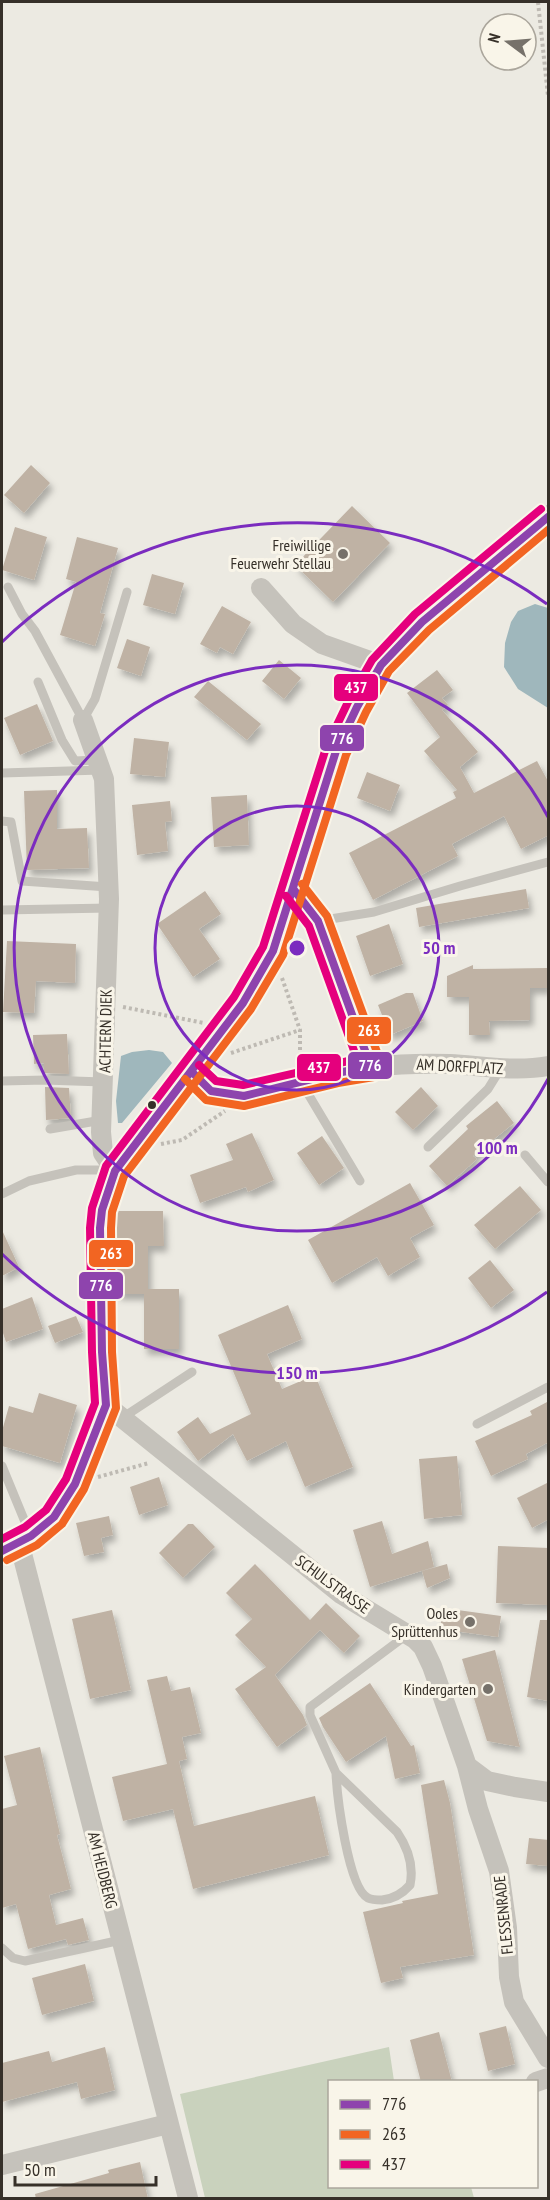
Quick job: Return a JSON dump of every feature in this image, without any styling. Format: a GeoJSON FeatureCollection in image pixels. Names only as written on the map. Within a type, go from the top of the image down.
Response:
{"type":"FeatureCollection","features":[{"type":"Feature","properties":{"kind":"street"},"geometry":{"type":"LineString","coordinates":[[17,1543],[54,1517],[75,1484],[114,1411],[102,1352],[100,1228],[102,1210],[115,1170],[243,1003],[273,951],[336,751],[357,706],[381,665],[422,622],[549,517]]}},
{"type":"Feature","properties":{"kind":"street"},"geometry":{"type":"LineString","coordinates":[[261,588],[293,624],[322,644],[381,665]]}},
{"type":"Feature","properties":{"kind":"street","name":"ACHTERN DIEK"},"geometry":{"type":"LineString","coordinates":[[83,720],[104,779],[109,908],[102,1120],[103,1153],[115,1170]]}},
{"type":"Feature","properties":{"kind":"street"},"geometry":{"type":"LineString","coordinates":[[294,890],[318,921],[371,1067]]}},
{"type":"Feature","properties":{"kind":"street","name":"AM DORFPLATZ"},"geometry":{"type":"LineString","coordinates":[[192,1072],[211,1091],[244,1096],[371,1067],[404,1064],[501,1068],[549,1066]]}},
{"type":"Feature","properties":{"kind":"street","name":"SCHULSTRASSE"},"geometry":{"type":"LineString","coordinates":[[114,1411],[341,1594],[408,1634],[423,1647],[432,1666],[467,1766]]}},
{"type":"Feature","properties":{"kind":"street","name":"AM HEIDBERG"},"geometry":{"type":"LineString","coordinates":[[17,1543],[188,2199]]}},
{"type":"Feature","properties":{"kind":"street"},"geometry":{"type":"LineString","coordinates":[[467,1766],[487,1781],[549,1792]]}},
{"type":"Feature","properties":{"kind":"street","name":"FLESSENRADE"},"geometry":{"type":"LineString","coordinates":[[467,1766],[478,1809],[500,1871],[507,1928],[509,1977],[514,2002],[549,2058]]}},
{"type":"Feature","properties":{"kind":"street"},"geometry":{"type":"LineString","coordinates":[[2,2165],[168,2124]]}},
{"type":"Feature","properties":{"kind":"lane","name":"ACHTERN DIEK"},"geometry":{"type":"LineString","coordinates":[[8,587],[22,614],[36,631],[83,720]]}},
{"type":"Feature","properties":{"kind":"lane"},"geometry":{"type":"LineString","coordinates":[[83,720],[95,699],[127,592]]}},
{"type":"Feature","properties":{"kind":"lane"},"geometry":{"type":"LineString","coordinates":[[38,682],[62,740],[75,761],[99,765]]}},
{"type":"Feature","properties":{"kind":"lane"},"geometry":{"type":"LineString","coordinates":[[2,773],[99,765]]}},
{"type":"Feature","properties":{"kind":"lane"},"geometry":{"type":"LineString","coordinates":[[2,821],[11,822],[22,881],[108,887]]}},
{"type":"Feature","properties":{"kind":"lane"},"geometry":{"type":"LineString","coordinates":[[318,921],[374,912],[549,862]]}},
{"type":"Feature","properties":{"kind":"lane"},"geometry":{"type":"LineString","coordinates":[[2,910],[109,908]]}},
{"type":"Feature","properties":{"kind":"lane"},"geometry":{"type":"LineString","coordinates":[[428,1147],[488,1089],[501,1068]]}},
{"type":"Feature","properties":{"kind":"lane"},"geometry":{"type":"LineString","coordinates":[[2,1081],[103,1082]]}},
{"type":"Feature","properties":{"kind":"lane"},"geometry":{"type":"LineString","coordinates":[[301,1082],[360,1180]]}},
{"type":"Feature","properties":{"kind":"lane"},"geometry":{"type":"LineString","coordinates":[[50,1129],[102,1120]]}},
{"type":"Feature","properties":{"kind":"lane"},"geometry":{"type":"LineString","coordinates":[[525,1155],[549,1182]]}},
{"type":"Feature","properties":{"kind":"lane"},"geometry":{"type":"LineString","coordinates":[[2,1194],[29,1181],[76,1170],[115,1170]]}},
{"type":"Feature","properties":{"kind":"lane"},"geometry":{"type":"LineString","coordinates":[[114,1411],[192,1372]]}},
{"type":"Feature","properties":{"kind":"lane"},"geometry":{"type":"LineString","coordinates":[[477,1424],[549,1387]]}},
{"type":"Feature","properties":{"kind":"lane"},"geometry":{"type":"LineString","coordinates":[[2,1466],[17,1543]]}},
{"type":"Feature","properties":{"kind":"lane"},"geometry":{"type":"LineString","coordinates":[[336,1773],[398,1832],[405,1844],[412,1874],[410,1885],[391,1899],[367,1898],[356,1881],[338,1804],[336,1773],[310,1715],[310,1707],[408,1634]]}},
{"type":"Feature","properties":{"kind":"lane"},"geometry":{"type":"LineString","coordinates":[[2,1948],[13,1958],[25,1961],[121,1940]]}},
{"type":"Feature","properties":{"kind":"path"},"geometry":{"type":"LineString","coordinates":[[538,2],[549,96]]}},
{"type":"Feature","properties":{"kind":"path"},"geometry":{"type":"LineString","coordinates":[[273,951],[300,1030],[301,1082]]}},
{"type":"Feature","properties":{"kind":"path"},"geometry":{"type":"LineString","coordinates":[[105,1003],[225,1027]]}},
{"type":"Feature","properties":{"kind":"path"},"geometry":{"type":"LineString","coordinates":[[227,1055],[300,1030]]}},
{"type":"Feature","properties":{"kind":"path"},"geometry":{"type":"LineString","coordinates":[[141,1135],[154,1143],[168,1144],[182,1140],[244,1096]]}},
{"type":"Feature","properties":{"kind":"path"},"geometry":{"type":"LineString","coordinates":[[75,1484],[170,1456]]}},
{"type":"Feature","properties":{"kind":"green space"},"geometry":{"type":"Polygon","coordinates":[[[389,2047],[394,2080],[328,2080],[328,2188],[471,2188],[474,2198],[205,2198],[180,2094],[389,2047]]]}},
{"type":"Feature","properties":{"kind":"water"},"geometry":{"type":"Polygon","coordinates":[[[535,604],[548,608],[548,708],[518,689],[504,667],[505,643],[511,622],[518,611],[535,604]]]}},
{"type":"Feature","properties":{"kind":"water"},"geometry":{"type":"Polygon","coordinates":[[[149,1050],[163,1052],[172,1063],[122,1123],[118,1123],[116,1101],[121,1056],[149,1050]]]}},
{"type":"Feature","properties":{"kind":"building"},"geometry":{"type":"Polygon","coordinates":[[[31,465],[50,483],[24,513],[4,495],[31,465]]]}},
{"type":"Feature","properties":{"kind":"building","name":"Freiwillige Feuerwehr Stellau"},"geometry":{"type":"Polygon","coordinates":[[[352,506],[390,543],[333,602],[295,565],[352,506]]]}},
{"type":"Feature","properties":{"kind":"building"},"geometry":{"type":"Polygon","coordinates":[[[15,527],[47,537],[34,580],[2,570],[15,527]]]}},
{"type":"Feature","properties":{"kind":"building"},"geometry":{"type":"Polygon","coordinates":[[[77,537],[118,548],[100,613],[105,614],[95,646],[60,635],[76,582],[66,579],[77,537]]]}},
{"type":"Feature","properties":{"kind":"building"},"geometry":{"type":"Polygon","coordinates":[[[152,574],[184,583],[175,614],[143,605],[152,574]]]}},
{"type":"Feature","properties":{"kind":"building"},"geometry":{"type":"Polygon","coordinates":[[[222,606],[251,622],[233,654],[220,647],[217,653],[200,644],[222,606]]]}},
{"type":"Feature","properties":{"kind":"building"},"geometry":{"type":"Polygon","coordinates":[[[127,639],[150,647],[141,676],[117,668],[127,639]]]}},
{"type":"Feature","properties":{"kind":"building"},"geometry":{"type":"Polygon","coordinates":[[[279,660],[301,678],[284,699],[262,681],[279,660]]]}},
{"type":"Feature","properties":{"kind":"building"},"geometry":{"type":"Polygon","coordinates":[[[437,670],[453,690],[442,698],[448,705],[442,710],[478,752],[460,767],[474,793],[537,761],[549,783],[549,835],[521,849],[504,816],[452,844],[458,856],[373,900],[349,853],[456,798],[453,792],[457,790],[424,751],[440,737],[407,693],[437,670]]]}},
{"type":"Feature","properties":{"kind":"building"},"geometry":{"type":"Polygon","coordinates":[[[208,681],[261,724],[247,740],[194,697],[208,681]]]}},
{"type":"Feature","properties":{"kind":"building"},"geometry":{"type":"Polygon","coordinates":[[[37,704],[53,741],[20,755],[4,718],[37,704]]]}},
{"type":"Feature","properties":{"kind":"building"},"geometry":{"type":"Polygon","coordinates":[[[134,738],[169,742],[165,777],[130,774],[134,738]]]}},
{"type":"Feature","properties":{"kind":"building"},"geometry":{"type":"Polygon","coordinates":[[[367,772],[400,785],[390,811],[357,798],[367,772]]]}},
{"type":"Feature","properties":{"kind":"building"},"geometry":{"type":"Polygon","coordinates":[[[57,790],[57,829],[87,828],[89,868],[27,870],[24,791],[57,790]]]}},
{"type":"Feature","properties":{"kind":"building"},"geometry":{"type":"Polygon","coordinates":[[[247,795],[249,845],[214,847],[211,797],[247,795]]]}},
{"type":"Feature","properties":{"kind":"building"},"geometry":{"type":"Polygon","coordinates":[[[170,801],[172,821],[165,822],[168,851],[137,855],[132,805],[170,801]]]}},
{"type":"Feature","properties":{"kind":"building"},"geometry":{"type":"Polygon","coordinates":[[[526,889],[529,908],[419,927],[416,908],[526,889]]]}},
{"type":"Feature","properties":{"kind":"building"},"geometry":{"type":"Polygon","coordinates":[[[205,891],[221,914],[199,929],[220,959],[193,977],[157,924],[205,891]]]}},
{"type":"Feature","properties":{"kind":"building"},"geometry":{"type":"Polygon","coordinates":[[[389,924],[403,964],[370,976],[356,936],[389,924]]]}},
{"type":"Feature","properties":{"kind":"building"},"geometry":{"type":"Polygon","coordinates":[[[7,941],[76,944],[75,983],[36,981],[34,1013],[3,1012],[7,941]]]}},
{"type":"Feature","properties":{"kind":"building"},"geometry":{"type":"Polygon","coordinates":[[[473,965],[473,969],[548,968],[548,988],[530,988],[530,1020],[489,1021],[490,1035],[469,1035],[469,997],[447,997],[447,976],[473,965]]]}},
{"type":"Feature","properties":{"kind":"building"},"geometry":{"type":"Polygon","coordinates":[[[406,993],[413,993],[423,1021],[390,1035],[378,1005],[406,993]]]}},
{"type":"Feature","properties":{"kind":"building"},"geometry":{"type":"Polygon","coordinates":[[[67,1034],[69,1074],[44,1073],[44,1063],[34,1064],[33,1035],[67,1034]]]}},
{"type":"Feature","properties":{"kind":"building"},"geometry":{"type":"Polygon","coordinates":[[[45,1087],[69,1088],[71,1118],[46,1120],[45,1087]]]}},
{"type":"Feature","properties":{"kind":"building"},"geometry":{"type":"Polygon","coordinates":[[[421,1087],[438,1106],[413,1130],[395,1112],[421,1087]]]}},
{"type":"Feature","properties":{"kind":"building"},"geometry":{"type":"Polygon","coordinates":[[[497,1101],[514,1123],[473,1156],[477,1159],[447,1186],[429,1166],[468,1129],[466,1126],[497,1101]]]}},
{"type":"Feature","properties":{"kind":"building"},"geometry":{"type":"Polygon","coordinates":[[[252,1133],[274,1180],[248,1192],[246,1187],[200,1203],[190,1175],[233,1160],[226,1144],[252,1133]]]}},
{"type":"Feature","properties":{"kind":"building"},"geometry":{"type":"Polygon","coordinates":[[[322,1136],[344,1168],[319,1185],[297,1153],[322,1136]]]}},
{"type":"Feature","properties":{"kind":"building"},"geometry":{"type":"Polygon","coordinates":[[[410,1183],[434,1225],[410,1238],[420,1257],[388,1276],[377,1257],[332,1283],[308,1240],[410,1183]]]}},
{"type":"Feature","properties":{"kind":"building"},"geometry":{"type":"Polygon","coordinates":[[[520,1186],[541,1210],[495,1249],[474,1225],[520,1186]]]}},
{"type":"Feature","properties":{"kind":"building"},"geometry":{"type":"Polygon","coordinates":[[[117,1211],[163,1211],[164,1246],[148,1246],[148,1289],[179,1289],[179,1349],[144,1349],[144,1294],[117,1294],[117,1211]]]}},
{"type":"Feature","properties":{"kind":"building"},"geometry":{"type":"Polygon","coordinates":[[[2,1230],[19,1267],[2,1276],[2,1230]]]}},
{"type":"Feature","properties":{"kind":"building"},"geometry":{"type":"Polygon","coordinates":[[[490,1260],[514,1290],[491,1308],[468,1278],[490,1260]]]}},
{"type":"Feature","properties":{"kind":"building"},"geometry":{"type":"Polygon","coordinates":[[[32,1297],[43,1329],[6,1342],[2,1330],[2,1309],[32,1297]]]}},
{"type":"Feature","properties":{"kind":"building"},"geometry":{"type":"Polygon","coordinates":[[[288,1305],[302,1339],[267,1354],[282,1389],[315,1375],[353,1467],[305,1487],[286,1441],[247,1461],[233,1434],[198,1461],[177,1432],[198,1417],[210,1434],[251,1414],[218,1335],[288,1305]]]}},
{"type":"Feature","properties":{"kind":"building"},"geometry":{"type":"Polygon","coordinates":[[[76,1316],[83,1332],[55,1343],[48,1326],[76,1316]]]}},
{"type":"Feature","properties":{"kind":"building"},"geometry":{"type":"Polygon","coordinates":[[[39,1393],[77,1405],[60,1463],[2,1446],[2,1431],[9,1406],[33,1413],[39,1393]]]}},
{"type":"Feature","properties":{"kind":"building"},"geometry":{"type":"Polygon","coordinates":[[[549,1401],[549,1446],[547,1443],[526,1454],[528,1459],[491,1476],[475,1441],[532,1415],[530,1411],[549,1401]]]}},
{"type":"Feature","properties":{"kind":"building"},"geometry":{"type":"Polygon","coordinates":[[[457,1456],[462,1515],[424,1519],[419,1459],[457,1456]]]}},
{"type":"Feature","properties":{"kind":"building"},"geometry":{"type":"Polygon","coordinates":[[[159,1477],[168,1505],[139,1515],[130,1487],[159,1477]]]}},
{"type":"Feature","properties":{"kind":"building"},"geometry":{"type":"Polygon","coordinates":[[[549,1482],[549,1519],[532,1528],[517,1498],[549,1482]]]}},
{"type":"Feature","properties":{"kind":"building"},"geometry":{"type":"Polygon","coordinates":[[[109,1516],[113,1535],[101,1538],[104,1552],[84,1556],[76,1523],[109,1516]]]}},
{"type":"Feature","properties":{"kind":"building"},"geometry":{"type":"Polygon","coordinates":[[[382,1521],[392,1554],[428,1541],[434,1567],[370,1587],[353,1530],[382,1521]]]}},
{"type":"Feature","properties":{"kind":"building"},"geometry":{"type":"Polygon","coordinates":[[[188,1524],[193,1524],[215,1547],[183,1578],[159,1553],[188,1524]]]}},
{"type":"Feature","properties":{"kind":"building"},"geometry":{"type":"Polygon","coordinates":[[[498,1546],[549,1548],[549,1605],[496,1603],[498,1546]]]}},
{"type":"Feature","properties":{"kind":"building"},"geometry":{"type":"Polygon","coordinates":[[[255,1564],[310,1620],[326,1603],[360,1636],[344,1653],[320,1630],[275,1675],[303,1715],[307,1725],[277,1747],[235,1689],[266,1667],[235,1635],[252,1619],[226,1593],[255,1564]]]}},
{"type":"Feature","properties":{"kind":"building"},"geometry":{"type":"Polygon","coordinates":[[[447,1564],[450,1578],[427,1588],[422,1571],[447,1564]]]}},
{"type":"Feature","properties":{"kind":"building","name":"Ooles Sprüttenhus"},"geometry":{"type":"Polygon","coordinates":[[[443,1608],[501,1616],[498,1637],[440,1629],[443,1608]]]}},
{"type":"Feature","properties":{"kind":"building"},"geometry":{"type":"Polygon","coordinates":[[[112,1610],[131,1690],[90,1699],[72,1619],[112,1610]]]}},
{"type":"Feature","properties":{"kind":"building"},"geometry":{"type":"Polygon","coordinates":[[[540,1620],[549,1620],[549,1701],[527,1697],[540,1620]]]}},
{"type":"Feature","properties":{"kind":"building","name":"Kindergarten"},"geometry":{"type":"Polygon","coordinates":[[[495,1650],[520,1747],[487,1741],[462,1659],[495,1650]]]}},
{"type":"Feature","properties":{"kind":"building"},"geometry":{"type":"Polygon","coordinates":[[[167,1676],[171,1691],[190,1687],[201,1733],[182,1737],[187,1759],[179,1761],[194,1826],[315,1796],[329,1855],[193,1889],[173,1809],[123,1821],[112,1777],[167,1764],[147,1680],[167,1676]]]}},
{"type":"Feature","properties":{"kind":"building"},"geometry":{"type":"Polygon","coordinates":[[[370,1683],[411,1746],[414,1745],[420,1773],[395,1779],[386,1736],[346,1762],[323,1727],[319,1718],[370,1683]]]}},
{"type":"Feature","properties":{"kind":"building"},"geometry":{"type":"Polygon","coordinates":[[[40,1747],[60,1834],[57,1835],[71,1889],[49,1895],[56,1925],[83,1918],[89,1940],[68,1945],[66,1939],[28,1949],[16,1904],[2,1908],[2,1809],[17,1805],[4,1756],[40,1747]]]}},
{"type":"Feature","properties":{"kind":"building"},"geometry":{"type":"Polygon","coordinates":[[[444,1780],[450,1803],[474,1955],[400,1967],[403,1978],[381,1983],[363,1912],[438,1894],[421,1785],[444,1780]]]}},
{"type":"Feature","properties":{"kind":"building"},"geometry":{"type":"Polygon","coordinates":[[[529,1838],[549,1840],[549,1866],[526,1864],[529,1838]]]}},
{"type":"Feature","properties":{"kind":"building"},"geometry":{"type":"Polygon","coordinates":[[[85,1964],[94,2001],[42,2015],[32,1978],[85,1964]]]}},
{"type":"Feature","properties":{"kind":"building"},"geometry":{"type":"Polygon","coordinates":[[[506,2026],[515,2064],[488,2071],[479,2033],[506,2026]]]}},
{"type":"Feature","properties":{"kind":"building"},"geometry":{"type":"Polygon","coordinates":[[[439,2032],[451,2080],[420,2080],[410,2040],[439,2032]]]}},
{"type":"Feature","properties":{"kind":"building"},"geometry":{"type":"Polygon","coordinates":[[[105,2047],[115,2090],[81,2099],[77,2082],[2,2102],[2,2063],[49,2051],[52,2062],[105,2047]]]}},
{"type":"Feature","properties":{"kind":"building"},"geometry":{"type":"Polygon","coordinates":[[[140,2162],[148,2199],[36,2199],[35,2194],[140,2162]]]}},
{"type":"Feature","properties":{"kind":"transit line","name":"437"},"geometry":{"type":"LineString","coordinates":[[2,1539],[25,1527],[46,1510],[66,1479],[95,1403],[90,1228],[92,1208],[106,1166],[234,997],[263,947],[326,748],[348,702],[372,660],[415,614],[541,509]]}},
{"type":"Feature","properties":{"kind":"transit line","name":"776"},"geometry":{"type":"LineString","coordinates":[[2,1551],[31,1536],[54,1517],[75,1484],[106,1405],[102,1352],[100,1228],[102,1210],[115,1171],[243,1003],[273,951],[336,751],[357,707],[381,665],[422,622],[548,517]]}},
{"type":"Feature","properties":{"kind":"transit line","name":"263"},"geometry":{"type":"LineString","coordinates":[[7,1560],[37,1545],[62,1524],[84,1489],[116,1408],[112,1352],[111,1228],[112,1212],[124,1176],[251,1009],[283,955],[346,755],[366,712],[389,671],[429,630],[548,530]]}},
{"type":"Feature","properties":{"kind":"transit line","name":"263"},"geometry":{"type":"LineString","coordinates":[[185,1079],[206,1100],[244,1106],[338,1083],[374,1077],[380,1072],[381,1063],[327,916],[302,884]]}},
{"type":"Feature","properties":{"kind":"transit line","name":"776"},"geometry":{"type":"LineString","coordinates":[[192,1072],[211,1091],[244,1096],[336,1073],[371,1067],[318,921],[294,890]]}},
{"type":"Feature","properties":{"kind":"transit line","name":"437"},"geometry":{"type":"LineString","coordinates":[[199,1065],[216,1081],[243,1085],[357,1059],[309,926],[286,896]]}},
{"type":"Feature","properties":{"kind":"place","name":"Freiwillige Feuerwehr Stellau"},"geometry":{"type":"Point","coordinates":[343,554]}},
{"type":"Feature","properties":{"kind":"place","name":"Ooles Sprüttenhus"},"geometry":{"type":"Point","coordinates":[470,1622]}},
{"type":"Feature","properties":{"kind":"place","name":"Kindergarten"},"geometry":{"type":"Point","coordinates":[488,1689]}}]}
